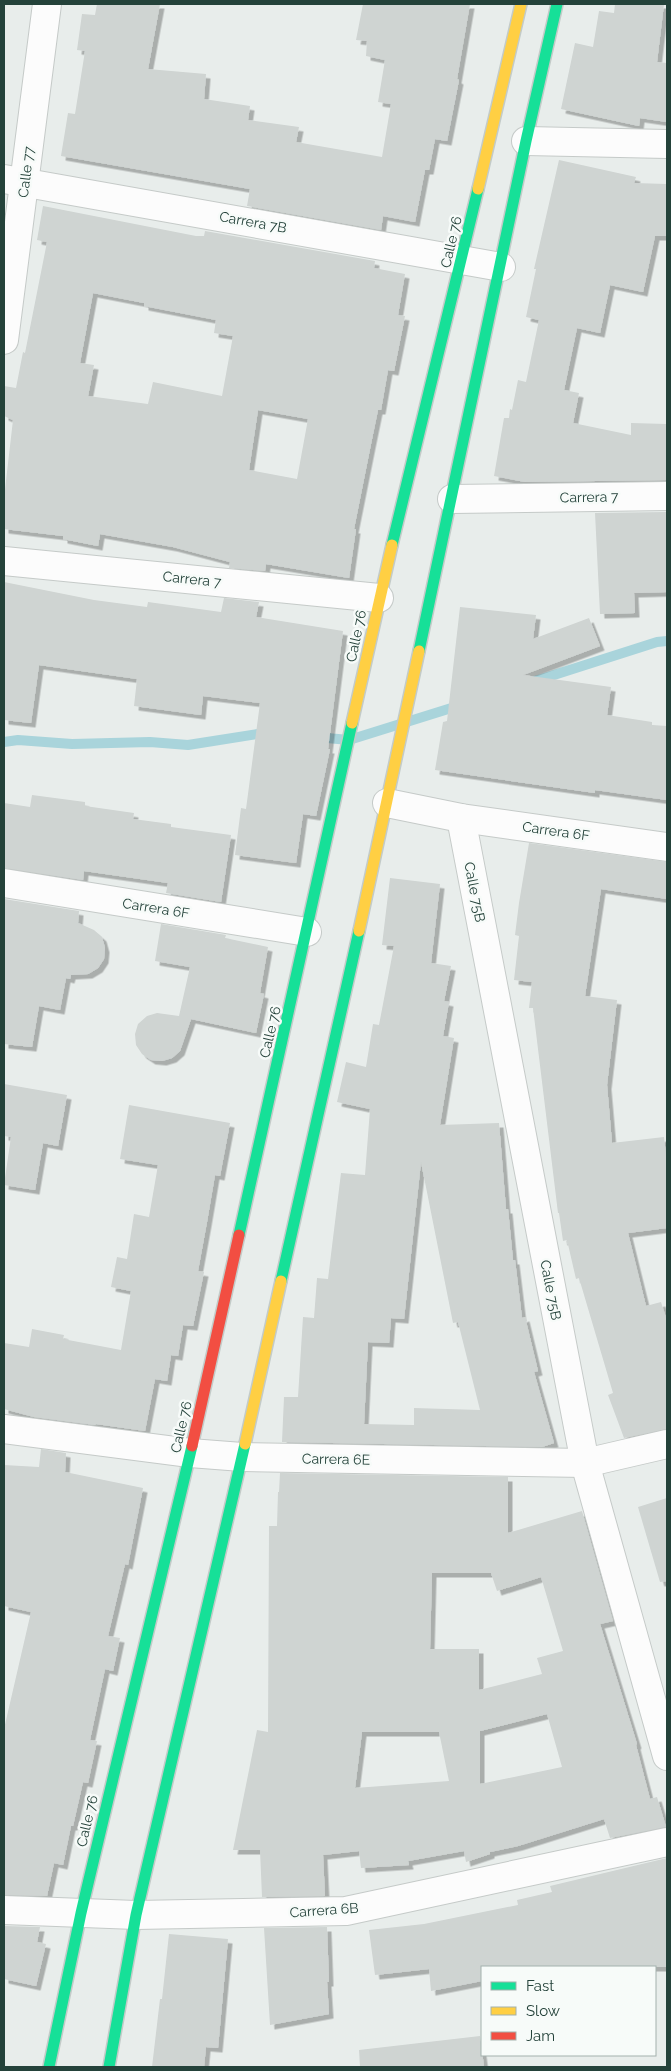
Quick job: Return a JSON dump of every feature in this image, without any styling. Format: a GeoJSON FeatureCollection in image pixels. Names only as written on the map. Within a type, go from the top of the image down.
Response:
{"type":"FeatureCollection","features":[{"type":"Feature","properties":{"kind":"street","name":"Calle 77"},"geometry":{"type":"LineString","coordinates":[[4,340],[15,181],[47,4]]}},
{"type":"Feature","properties":{"kind":"street","name":"Calle 76"},"geometry":{"type":"LineString","coordinates":[[49,2067],[81,1913],[190,1453],[380,598],[462,260],[521,4]]}},
{"type":"Feature","properties":{"kind":"street"},"geometry":{"type":"LineString","coordinates":[[109,2067],[136,1916],[242,1457],[387,803],[526,141],[557,4]]}},
{"type":"Feature","properties":{"kind":"street"},"geometry":{"type":"LineString","coordinates":[[526,141],[667,144]]}},
{"type":"Feature","properties":{"kind":"street","name":"Carrera 7B"},"geometry":{"type":"LineString","coordinates":[[15,181],[501,267]]}},
{"type":"Feature","properties":{"kind":"street","name":"Carrera 7"},"geometry":{"type":"LineString","coordinates":[[452,499],[667,496]]}},
{"type":"Feature","properties":{"kind":"street","name":"Carrera 7"},"geometry":{"type":"LineString","coordinates":[[4,560],[380,598]]}},
{"type":"Feature","properties":{"kind":"street","name":"Carrera 6F"},"geometry":{"type":"LineString","coordinates":[[387,803],[461,818],[667,847]]}},
{"type":"Feature","properties":{"kind":"street","name":"Calle 75B"},"geometry":{"type":"LineString","coordinates":[[461,818],[584,1463],[667,1756]]}},
{"type":"Feature","properties":{"kind":"street","name":"Carrera 6F"},"geometry":{"type":"LineString","coordinates":[[4,883],[307,932]]}},
{"type":"Feature","properties":{"kind":"street","name":"Carrera 6E"},"geometry":{"type":"LineString","coordinates":[[4,1429],[190,1453],[242,1457],[584,1463],[667,1444]]}},
{"type":"Feature","properties":{"kind":"street","name":"Carrera 6B"},"geometry":{"type":"LineString","coordinates":[[4,1910],[136,1916],[346,1911],[667,1842]]}},
{"type":"Feature","properties":{"kind":"building"},"geometry":{"type":"Polygon","coordinates":[[[97,4],[160,4],[148,69],[206,74],[204,99],[250,106],[248,120],[299,127],[296,142],[382,157],[391,104],[378,102],[385,60],[366,56],[367,41],[356,40],[363,4],[470,4],[457,79],[459,80],[447,141],[435,139],[429,170],[425,170],[415,222],[383,216],[381,230],[247,206],[250,189],[61,156],[68,113],[75,114],[85,51],[77,50],[82,14],[95,15],[97,4]]]}},
{"type":"Feature","properties":{"kind":"building"},"geometry":{"type":"Polygon","coordinates":[[[615,4],[664,4],[657,62],[667,63],[667,122],[640,118],[639,126],[561,109],[575,43],[593,47],[599,11],[614,13],[615,4]]]}},
{"type":"Feature","properties":{"kind":"building"},"geometry":{"type":"Polygon","coordinates":[[[559,160],[636,177],[634,183],[667,184],[667,236],[655,236],[643,292],[610,285],[600,333],[577,328],[564,390],[579,393],[573,423],[631,435],[631,423],[667,424],[667,480],[525,482],[494,476],[504,418],[509,418],[510,409],[512,410],[518,380],[526,382],[539,320],[526,317],[536,269],[534,269],[559,160]]]}},
{"type":"Feature","properties":{"kind":"building"},"geometry":{"type":"Polygon","coordinates":[[[43,206],[196,236],[204,236],[205,231],[375,261],[374,268],[405,274],[398,315],[405,316],[394,371],[388,370],[381,410],[378,410],[354,529],[356,529],[349,578],[266,564],[265,571],[229,568],[230,562],[173,547],[100,534],[98,546],[63,539],[63,536],[4,529],[4,498],[13,420],[4,416],[4,386],[16,388],[23,352],[25,353],[47,242],[37,240],[43,206]],[[93,293],[80,363],[94,365],[88,396],[148,404],[153,382],[222,396],[233,336],[214,333],[216,320],[144,306],[144,303],[93,293]],[[258,410],[249,470],[297,479],[308,419],[258,410]]]}},
{"type":"Feature","properties":{"kind":"building"},"geometry":{"type":"Polygon","coordinates":[[[667,512],[667,592],[634,593],[635,613],[600,614],[595,513],[667,512]]]}},
{"type":"Feature","properties":{"kind":"building"},"geometry":{"type":"Polygon","coordinates":[[[4,582],[94,600],[147,607],[148,602],[221,612],[224,598],[259,602],[256,617],[343,631],[328,749],[330,749],[316,816],[303,814],[296,863],[235,855],[241,808],[246,809],[260,703],[203,696],[201,715],[134,706],[137,679],[39,665],[31,723],[4,720],[4,582]]]}},
{"type":"Feature","properties":{"kind":"building"},"geometry":{"type":"Polygon","coordinates":[[[460,607],[536,615],[533,639],[589,618],[600,646],[523,675],[611,687],[607,715],[652,722],[652,725],[667,726],[667,800],[595,790],[595,793],[435,770],[443,722],[447,721],[460,607]]]}},
{"type":"Feature","properties":{"kind":"building"},"geometry":{"type":"Polygon","coordinates":[[[32,795],[85,802],[85,806],[134,813],[133,819],[171,824],[171,827],[231,835],[221,902],[166,893],[168,883],[84,871],[83,880],[4,868],[4,803],[30,807],[32,795]]]}},
{"type":"Feature","properties":{"kind":"building"},"geometry":{"type":"Polygon","coordinates":[[[529,843],[667,862],[667,899],[601,889],[585,996],[617,1000],[607,1085],[612,1143],[664,1137],[667,1165],[667,1228],[628,1233],[646,1306],[661,1302],[667,1321],[667,1429],[624,1438],[608,1395],[613,1393],[579,1278],[576,1279],[567,1240],[563,1241],[533,1008],[529,1008],[532,982],[514,980],[519,936],[515,935],[529,843]]]}},
{"type":"Feature","properties":{"kind":"building"},"geometry":{"type":"Polygon","coordinates":[[[390,878],[440,884],[431,963],[451,966],[444,1001],[449,1002],[443,1036],[454,1038],[440,1125],[499,1123],[506,1209],[508,1209],[513,1260],[515,1260],[522,1318],[525,1317],[538,1371],[534,1372],[554,1443],[542,1447],[282,1442],[284,1397],[298,1397],[303,1317],[314,1318],[317,1278],[328,1279],[341,1173],[365,1175],[370,1109],[337,1102],[346,1062],[366,1067],[373,1024],[379,1025],[394,946],[382,945],[390,878]],[[421,1162],[404,1319],[391,1318],[389,1343],[368,1342],[364,1424],[414,1425],[414,1408],[480,1410],[458,1322],[453,1323],[421,1162]]]}},
{"type":"Feature","properties":{"kind":"building"},"geometry":{"type":"Polygon","coordinates":[[[4,899],[79,911],[78,923],[94,930],[102,937],[105,948],[104,959],[98,968],[88,974],[71,975],[70,979],[66,978],[60,1010],[39,1006],[32,1047],[4,1044],[4,899]]]}},
{"type":"Feature","properties":{"kind":"building"},"geometry":{"type":"Polygon","coordinates":[[[161,924],[226,935],[225,938],[268,947],[260,993],[264,994],[256,1033],[191,1019],[180,1051],[172,1058],[162,1061],[151,1060],[142,1054],[136,1045],[135,1034],[138,1024],[147,1016],[157,1013],[179,1016],[190,967],[155,961],[161,924]]]}},
{"type":"Feature","properties":{"kind":"building"},"geometry":{"type":"Polygon","coordinates":[[[4,1084],[67,1095],[58,1146],[43,1143],[35,1190],[4,1185],[11,1137],[4,1136],[4,1084]]]}},
{"type":"Feature","properties":{"kind":"building"},"geometry":{"type":"Polygon","coordinates":[[[129,1105],[230,1123],[220,1176],[215,1175],[198,1271],[204,1272],[193,1326],[183,1325],[178,1356],[171,1355],[167,1381],[155,1379],[145,1431],[34,1417],[4,1409],[4,1343],[29,1347],[32,1329],[64,1335],[63,1339],[121,1350],[131,1291],[111,1287],[117,1257],[127,1259],[134,1214],[149,1217],[158,1165],[120,1159],[129,1105]]]}},
{"type":"Feature","properties":{"kind":"building"},"geometry":{"type":"Polygon","coordinates":[[[41,1449],[66,1453],[65,1472],[143,1488],[128,1565],[125,1564],[108,1636],[120,1638],[113,1671],[105,1669],[90,1740],[97,1741],[88,1783],[83,1782],[63,1865],[54,1863],[47,1896],[4,1895],[4,1729],[31,1612],[4,1606],[4,1465],[39,1467],[41,1449]]]}},
{"type":"Feature","properties":{"kind":"building"},"geometry":{"type":"Polygon","coordinates":[[[280,1473],[508,1477],[508,1533],[582,1511],[613,1621],[600,1624],[637,1744],[650,1799],[657,1797],[666,1827],[610,1838],[604,1819],[518,1846],[490,1852],[490,1854],[466,1862],[464,1851],[408,1861],[409,1865],[361,1868],[359,1851],[323,1855],[325,1896],[262,1897],[260,1850],[233,1850],[257,1730],[268,1732],[269,1526],[277,1526],[280,1473]],[[432,1573],[430,1649],[479,1649],[479,1690],[542,1674],[537,1658],[563,1651],[541,1577],[497,1591],[491,1573],[432,1573]],[[547,1714],[480,1731],[480,1784],[562,1767],[547,1714]],[[362,1732],[355,1788],[449,1781],[439,1732],[362,1732]]]}},
{"type":"Feature","properties":{"kind":"building"},"geometry":{"type":"Polygon","coordinates":[[[667,1498],[667,1581],[660,1582],[638,1507],[667,1498]]]}},
{"type":"Feature","properties":{"kind":"building"},"geometry":{"type":"Polygon","coordinates":[[[667,1858],[667,1967],[481,1966],[481,1981],[431,1991],[429,1969],[375,1975],[369,1930],[424,1924],[518,1905],[517,1900],[552,1892],[550,1886],[667,1858]]]}},
{"type":"Feature","properties":{"kind":"building"},"geometry":{"type":"Polygon","coordinates":[[[4,1926],[40,1927],[37,1942],[46,1944],[36,1986],[4,1979],[4,1926]]]}},
{"type":"Feature","properties":{"kind":"building"},"geometry":{"type":"Polygon","coordinates":[[[327,1927],[329,2014],[270,2025],[264,1928],[327,1927]]]}},
{"type":"Feature","properties":{"kind":"building"},"geometry":{"type":"Polygon","coordinates":[[[169,1934],[228,1939],[218,2048],[206,2047],[204,2067],[152,2067],[169,1934]]]}},
{"type":"Feature","properties":{"kind":"building"},"geometry":{"type":"Polygon","coordinates":[[[480,2036],[481,2056],[483,2056],[484,2067],[360,2067],[359,2050],[480,2036]]]}},
{"type":"Feature","properties":{"kind":"waterway"},"geometry":{"type":"LineString","coordinates":[[532,682],[657,642],[667,641]]}},
{"type":"Feature","properties":{"kind":"waterway"},"geometry":{"type":"LineString","coordinates":[[316,737],[349,740],[461,705]]}},
{"type":"Feature","properties":{"kind":"waterway"},"geometry":{"type":"LineString","coordinates":[[4,742],[18,740],[72,744],[150,742],[188,745],[270,732]]}},
{"type":"Feature","properties":{"kind":"traffic: fast"},"geometry":{"type":"LineString","coordinates":[[419,651],[526,141],[557,4]]}},
{"type":"Feature","properties":{"kind":"traffic: fast"},"geometry":{"type":"LineString","coordinates":[[392,545],[478,189]]}},
{"type":"Feature","properties":{"kind":"traffic: fast"},"geometry":{"type":"LineString","coordinates":[[239,1235],[352,723]]}},
{"type":"Feature","properties":{"kind":"traffic: fast"},"geometry":{"type":"LineString","coordinates":[[281,1281],[359,931]]}},
{"type":"Feature","properties":{"kind":"traffic: fast"},"geometry":{"type":"LineString","coordinates":[[109,2067],[136,1915],[245,1444]]}},
{"type":"Feature","properties":{"kind":"traffic: fast"},"geometry":{"type":"LineString","coordinates":[[49,2067],[81,1913],[192,1446]]}},
{"type":"Feature","properties":{"kind":"traffic: slow"},"geometry":{"type":"LineString","coordinates":[[478,189],[521,4]]}},
{"type":"Feature","properties":{"kind":"traffic: slow"},"geometry":{"type":"LineString","coordinates":[[352,723],[392,545]]}},
{"type":"Feature","properties":{"kind":"traffic: slow"},"geometry":{"type":"LineString","coordinates":[[359,931],[419,651]]}},
{"type":"Feature","properties":{"kind":"traffic: slow"},"geometry":{"type":"LineString","coordinates":[[245,1444],[281,1281]]}},
{"type":"Feature","properties":{"kind":"traffic: jam"},"geometry":{"type":"LineString","coordinates":[[192,1446],[239,1235]]}}]}
